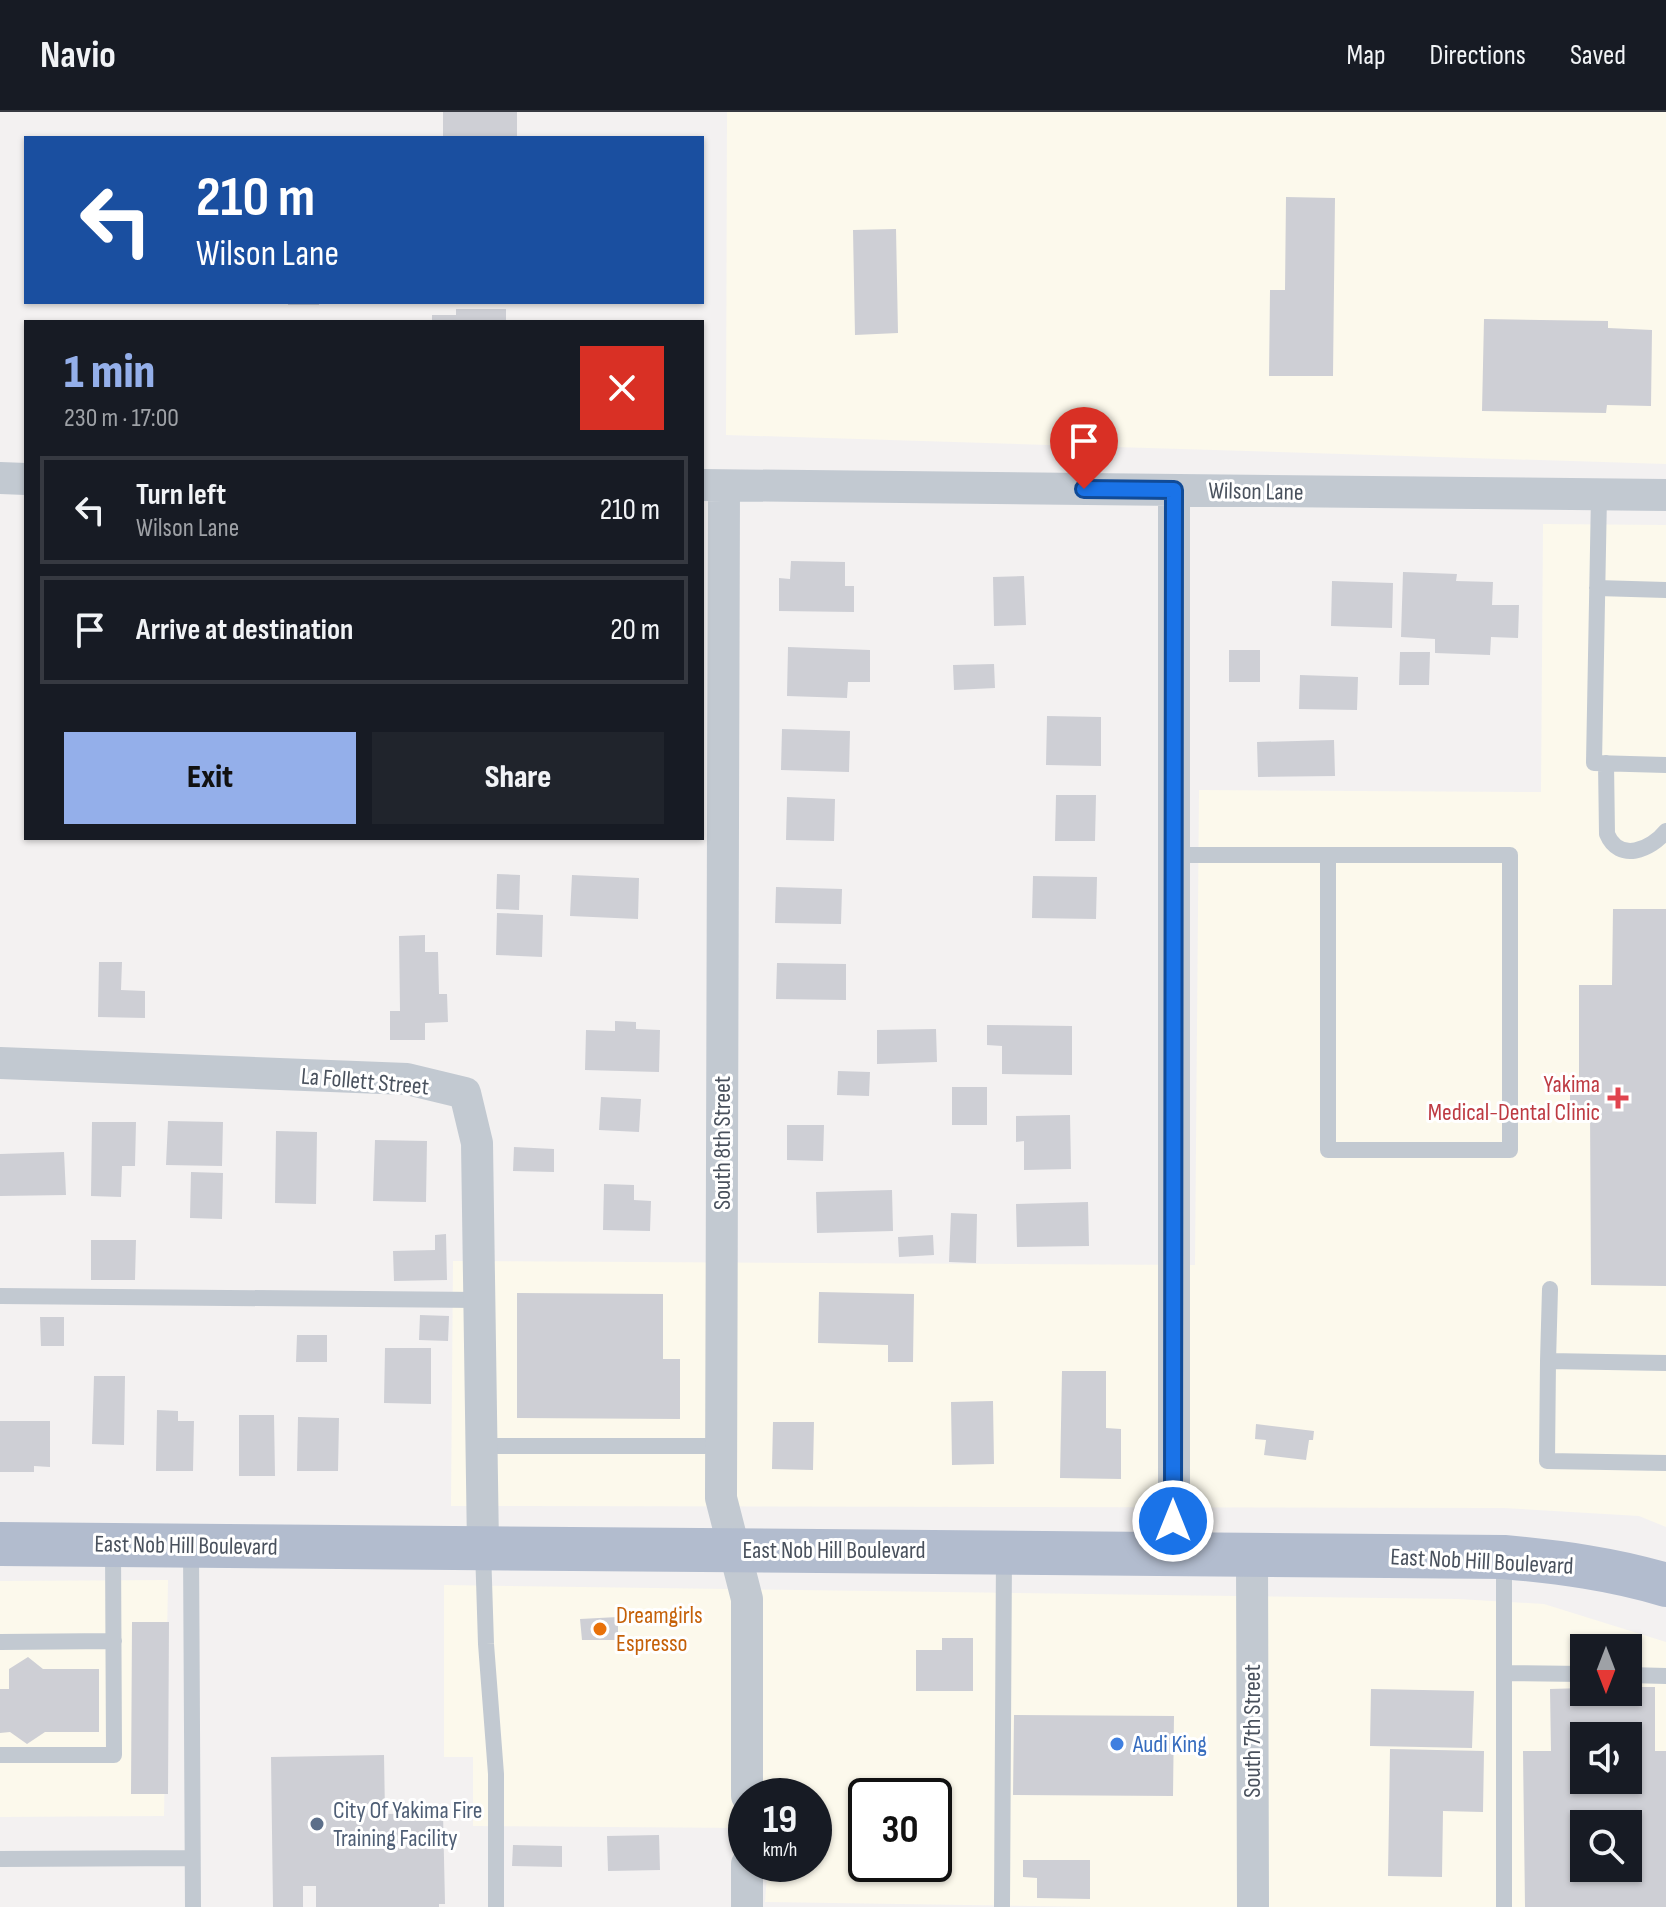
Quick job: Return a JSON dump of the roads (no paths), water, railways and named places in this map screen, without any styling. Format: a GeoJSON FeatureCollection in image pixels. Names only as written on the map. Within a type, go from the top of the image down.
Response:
{"type":"FeatureCollection","features":[{"type":"Feature","properties":{"kind":"main road","name":"East Nob Hill Boulevard"},"geometry":{"type":"LineString","coordinates":[[0,1544],[1504,1557],[1580,1565],[1666,1585]]}},
{"type":"Feature","properties":{"kind":"street"},"geometry":{"type":"LineString","coordinates":[[0,478],[24,479]]}},
{"type":"Feature","properties":{"kind":"street","name":"Wilson Lane"},"geometry":{"type":"LineString","coordinates":[[713,486],[1666,495]]}},
{"type":"Feature","properties":{"kind":"street","name":"South 8th Street"},"geometry":{"type":"LineString","coordinates":[[713,486],[721,1498],[747,1599],[747,1778]]}},
{"type":"Feature","properties":{"kind":"street"},"geometry":{"type":"LineString","coordinates":[[1174,490],[1174,1553]]}},
{"type":"Feature","properties":{"kind":"street","name":"La Follett Street"},"geometry":{"type":"LineString","coordinates":[[0,1063],[407,1079],[465,1093],[477,1143],[483,1547]]}},
{"type":"Feature","properties":{"kind":"street","name":"South 7th Street"},"geometry":{"type":"LineString","coordinates":[[1252,1555],[1253,1907]]}},
{"type":"Feature","properties":{"kind":"street"},"geometry":{"type":"LineString","coordinates":[[747,1882],[747,1907]]}},
{"type":"Feature","properties":{"kind":"lane"},"geometry":{"type":"LineString","coordinates":[[1599,495],[1594,763],[1666,765]]}},
{"type":"Feature","properties":{"kind":"lane"},"geometry":{"type":"LineString","coordinates":[[1597,588],[1666,590]]}},
{"type":"Feature","properties":{"kind":"lane"},"geometry":{"type":"LineString","coordinates":[[1606,763],[1607,834],[1611,843],[1618,849],[1629,851],[1645,849],[1655,845],[1666,831]]}},
{"type":"Feature","properties":{"kind":"lane"},"geometry":{"type":"LineString","coordinates":[[1174,855],[1328,855],[1510,855],[1510,1150],[1328,1150],[1328,855]]}},
{"type":"Feature","properties":{"kind":"lane"},"geometry":{"type":"LineString","coordinates":[[1550,1289],[1547,1461],[1666,1463]]}},
{"type":"Feature","properties":{"kind":"lane"},"geometry":{"type":"LineString","coordinates":[[0,1296],[479,1300]]}},
{"type":"Feature","properties":{"kind":"lane"},"geometry":{"type":"LineString","coordinates":[[1548,1361],[1666,1363]]}},
{"type":"Feature","properties":{"kind":"lane"},"geometry":{"type":"LineString","coordinates":[[481,1446],[721,1446]]}},
{"type":"Feature","properties":{"kind":"lane"},"geometry":{"type":"LineString","coordinates":[[0,1755],[114,1755],[113,1544]]}},
{"type":"Feature","properties":{"kind":"lane"},"geometry":{"type":"LineString","coordinates":[[191,1545],[193,1907]]}},
{"type":"Feature","properties":{"kind":"lane"},"geometry":{"type":"LineString","coordinates":[[483,1547],[486,1644],[496,1774],[496,1907]]}},
{"type":"Feature","properties":{"kind":"lane"},"geometry":{"type":"LineString","coordinates":[[1002,1907],[1004,1552]]}},
{"type":"Feature","properties":{"kind":"lane"},"geometry":{"type":"LineString","coordinates":[[1504,1557],[1504,1907]]}},
{"type":"Feature","properties":{"kind":"lane"},"geometry":{"type":"LineString","coordinates":[[0,1642],[114,1641]]}},
{"type":"Feature","properties":{"kind":"lane"},"geometry":{"type":"LineString","coordinates":[[1504,1673],[1570,1674]]}},
{"type":"Feature","properties":{"kind":"lane"},"geometry":{"type":"LineString","coordinates":[[1642,1675],[1666,1676]]}},
{"type":"Feature","properties":{"kind":"lane"},"geometry":{"type":"LineString","coordinates":[[0,1859],[192,1858]]}},
{"type":"Feature","properties":{"kind":"place","name":"Yakima Medical-Dental Clinic"},"geometry":{"type":"Point","coordinates":[1618,1098]}},
{"type":"Feature","properties":{"kind":"place","name":"Dreamgirls Espresso"},"geometry":{"type":"Point","coordinates":[600,1629]}},
{"type":"Feature","properties":{"kind":"place","name":"Audi King"},"geometry":{"type":"Point","coordinates":[1117,1744]}},
{"type":"Feature","properties":{"kind":"place","name":"City Of Yakima Fire Training Facility"},"geometry":{"type":"Point","coordinates":[317,1824]}}]}
